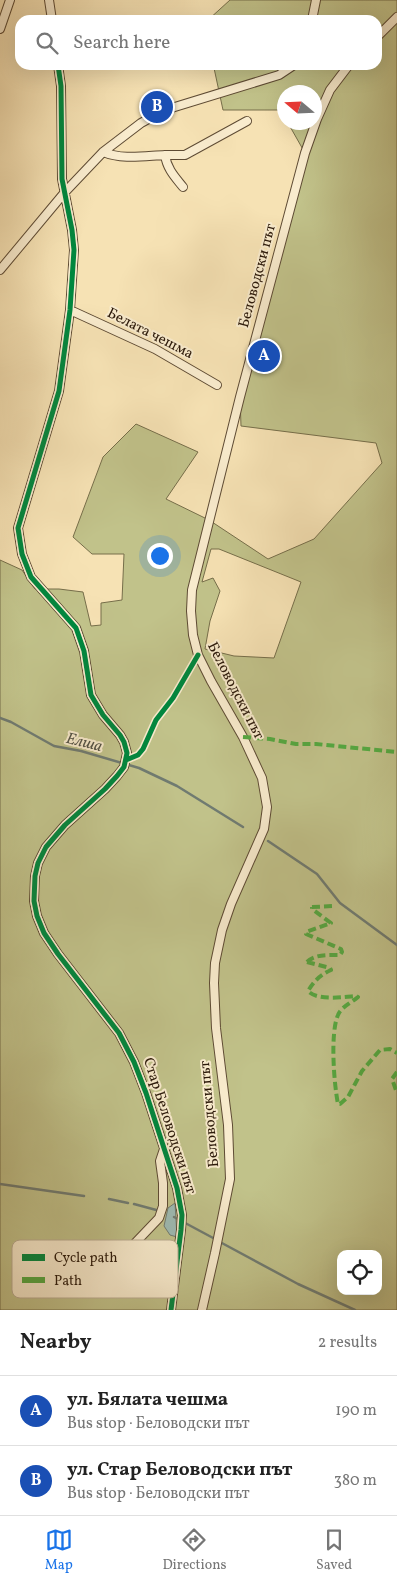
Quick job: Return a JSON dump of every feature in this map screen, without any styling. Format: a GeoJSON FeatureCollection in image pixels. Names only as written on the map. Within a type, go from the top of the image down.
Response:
{"type":"FeatureCollection","features":[{"type":"Feature","properties":{"kind":"street"},"geometry":{"type":"LineString","coordinates":[[0,29],[10,0]]}},
{"type":"Feature","properties":{"kind":"street"},"geometry":{"type":"LineString","coordinates":[[49,0],[51,15]]}},
{"type":"Feature","properties":{"kind":"street"},"geometry":{"type":"LineString","coordinates":[[313,15],[316,0]]}},
{"type":"Feature","properties":{"kind":"street"},"geometry":{"type":"LineString","coordinates":[[382,32],[397,18]]}},
{"type":"Feature","properties":{"kind":"street","name":"Стар Беловодски път"},"geometry":{"type":"LineString","coordinates":[[59,70],[61,86],[62,178],[74,250],[70,310],[59,391],[18,528],[22,554],[30,577],[71,621],[79,634],[86,658],[92,696],[103,716],[120,735],[127,752],[125,763],[105,789],[65,825],[46,847],[38,863],[35,876],[34,901],[44,934],[119,1033],[134,1062],[177,1188],[182,1215],[178,1259]]}},
{"type":"Feature","properties":{"kind":"street"},"geometry":{"type":"LineString","coordinates":[[0,270],[65,192],[103,152],[141,123],[165,110],[279,75],[286,70]]}},
{"type":"Feature","properties":{"kind":"street","name":"Беловодски път"},"geometry":{"type":"LineString","coordinates":[[202,1310],[230,1179],[228,1125],[216,1028],[215,963],[222,930],[231,904],[264,829],[266,807],[262,778],[243,737],[211,682],[198,655],[193,635],[192,590],[240,397],[305,153],[330,90],[345,70]]}},
{"type":"Feature","properties":{"kind":"street"},"geometry":{"type":"LineString","coordinates":[[103,152],[111,156],[120,157],[185,155],[247,121]]}},
{"type":"Feature","properties":{"kind":"street"},"geometry":{"type":"LineString","coordinates":[[165,155],[171,172],[183,187]]}},
{"type":"Feature","properties":{"kind":"street","name":"Белата чешма"},"geometry":{"type":"LineString","coordinates":[[70,310],[155,349],[217,385]]}},
{"type":"Feature","properties":{"kind":"street"},"geometry":{"type":"LineString","coordinates":[[138,1240],[159,1218],[163,1206],[163,1183],[160,1165],[164,1150]]}},
{"type":"Feature","properties":{"kind":"green space"},"geometry":{"type":"Polygon","coordinates":[[[230,0],[397,0],[397,1310],[0,1310],[0,560],[22,570],[35,589],[83,592],[91,626],[101,625],[101,603],[122,600],[124,554],[92,554],[73,537],[103,457],[136,424],[198,452],[166,499],[209,520],[268,559],[314,539],[382,463],[376,443],[241,426],[240,397],[305,153],[292,130],[322,130],[322,85],[277,85],[277,110],[223,110],[214,70],[382,70],[382,15],[214,15],[230,0]],[[211,549],[202,582],[213,578],[220,591],[210,621],[205,649],[234,656],[274,658],[301,582],[219,549],[211,549]]]}},
{"type":"Feature","properties":{"kind":"water"},"geometry":{"type":"Polygon","coordinates":[[[175,1203],[177,1237],[170,1235],[164,1226],[168,1208],[175,1203]]]}},
{"type":"Feature","properties":{"kind":"waterway","name":"Елша"},"geometry":{"type":"LineString","coordinates":[[0,718],[11,722],[54,746],[81,751],[139,768],[177,786],[243,827]]}},
{"type":"Feature","properties":{"kind":"waterway","name":"Елша"},"geometry":{"type":"LineString","coordinates":[[268,841],[317,874],[340,903],[397,945]]}},
{"type":"Feature","properties":{"kind":"waterway"},"geometry":{"type":"LineString","coordinates":[[0,1184],[84,1196]]}},
{"type":"Feature","properties":{"kind":"waterway"},"geometry":{"type":"LineString","coordinates":[[109,1199],[128,1203]]}},
{"type":"Feature","properties":{"kind":"waterway"},"geometry":{"type":"LineString","coordinates":[[134,1204],[160,1211]]}},
{"type":"Feature","properties":{"kind":"waterway"},"geometry":{"type":"LineString","coordinates":[[174,1217],[215,1239]]}},
{"type":"Feature","properties":{"kind":"waterway"},"geometry":{"type":"LineString","coordinates":[[220,1242],[298,1284],[355,1310]]}},
{"type":"Feature","properties":{"kind":"marked path"},"geometry":{"type":"LineString","coordinates":[[243,737],[270,739],[296,744],[316,744],[397,752]]}},
{"type":"Feature","properties":{"kind":"marked path"},"geometry":{"type":"LineString","coordinates":[[312,907],[334,906]]}},
{"type":"Feature","properties":{"kind":"marked path"},"geometry":{"type":"LineString","coordinates":[[307,962],[318,956],[340,955],[342,952],[341,949],[306,934],[306,932],[331,923],[312,909],[312,907]]}},
{"type":"Feature","properties":{"kind":"marked path"},"geometry":{"type":"LineString","coordinates":[[307,962],[330,968],[331,970],[320,976],[313,984],[308,991],[312,994],[324,997],[358,997],[341,1010],[336,1023],[334,1059],[338,1104],[348,1097],[362,1071],[380,1050],[390,1049],[397,1053]]}},
{"type":"Feature","properties":{"kind":"marked path"},"geometry":{"type":"LineString","coordinates":[[397,1072],[392,1079],[397,1093]]}},
{"type":"Feature","properties":{"kind":"cycle path"},"geometry":{"type":"LineString","coordinates":[[59,70],[61,86],[62,179],[74,250],[70,310],[59,391],[18,528],[22,554],[31,577],[76,628],[84,651],[91,695],[103,715],[120,735],[127,753],[124,767],[117,776],[65,825],[46,847],[38,863],[35,876],[34,901],[37,916],[44,933],[119,1033],[134,1062],[177,1188],[182,1215],[178,1254]]}},
{"type":"Feature","properties":{"kind":"cycle path"},"geometry":{"type":"LineString","coordinates":[[126,760],[138,755],[143,749],[156,720],[173,698],[198,655]]}},
{"type":"Feature","properties":{"kind":"cycle path"},"geometry":{"type":"LineString","coordinates":[[171,1310],[172,1298]]}},
{"type":"Feature","properties":{"kind":"place","name":"ул. Стар Беловодски път"},"geometry":{"type":"Point","coordinates":[157,107]}},
{"type":"Feature","properties":{"kind":"place","name":"ул. Бялата чешма"},"geometry":{"type":"Point","coordinates":[264,356]}}]}
